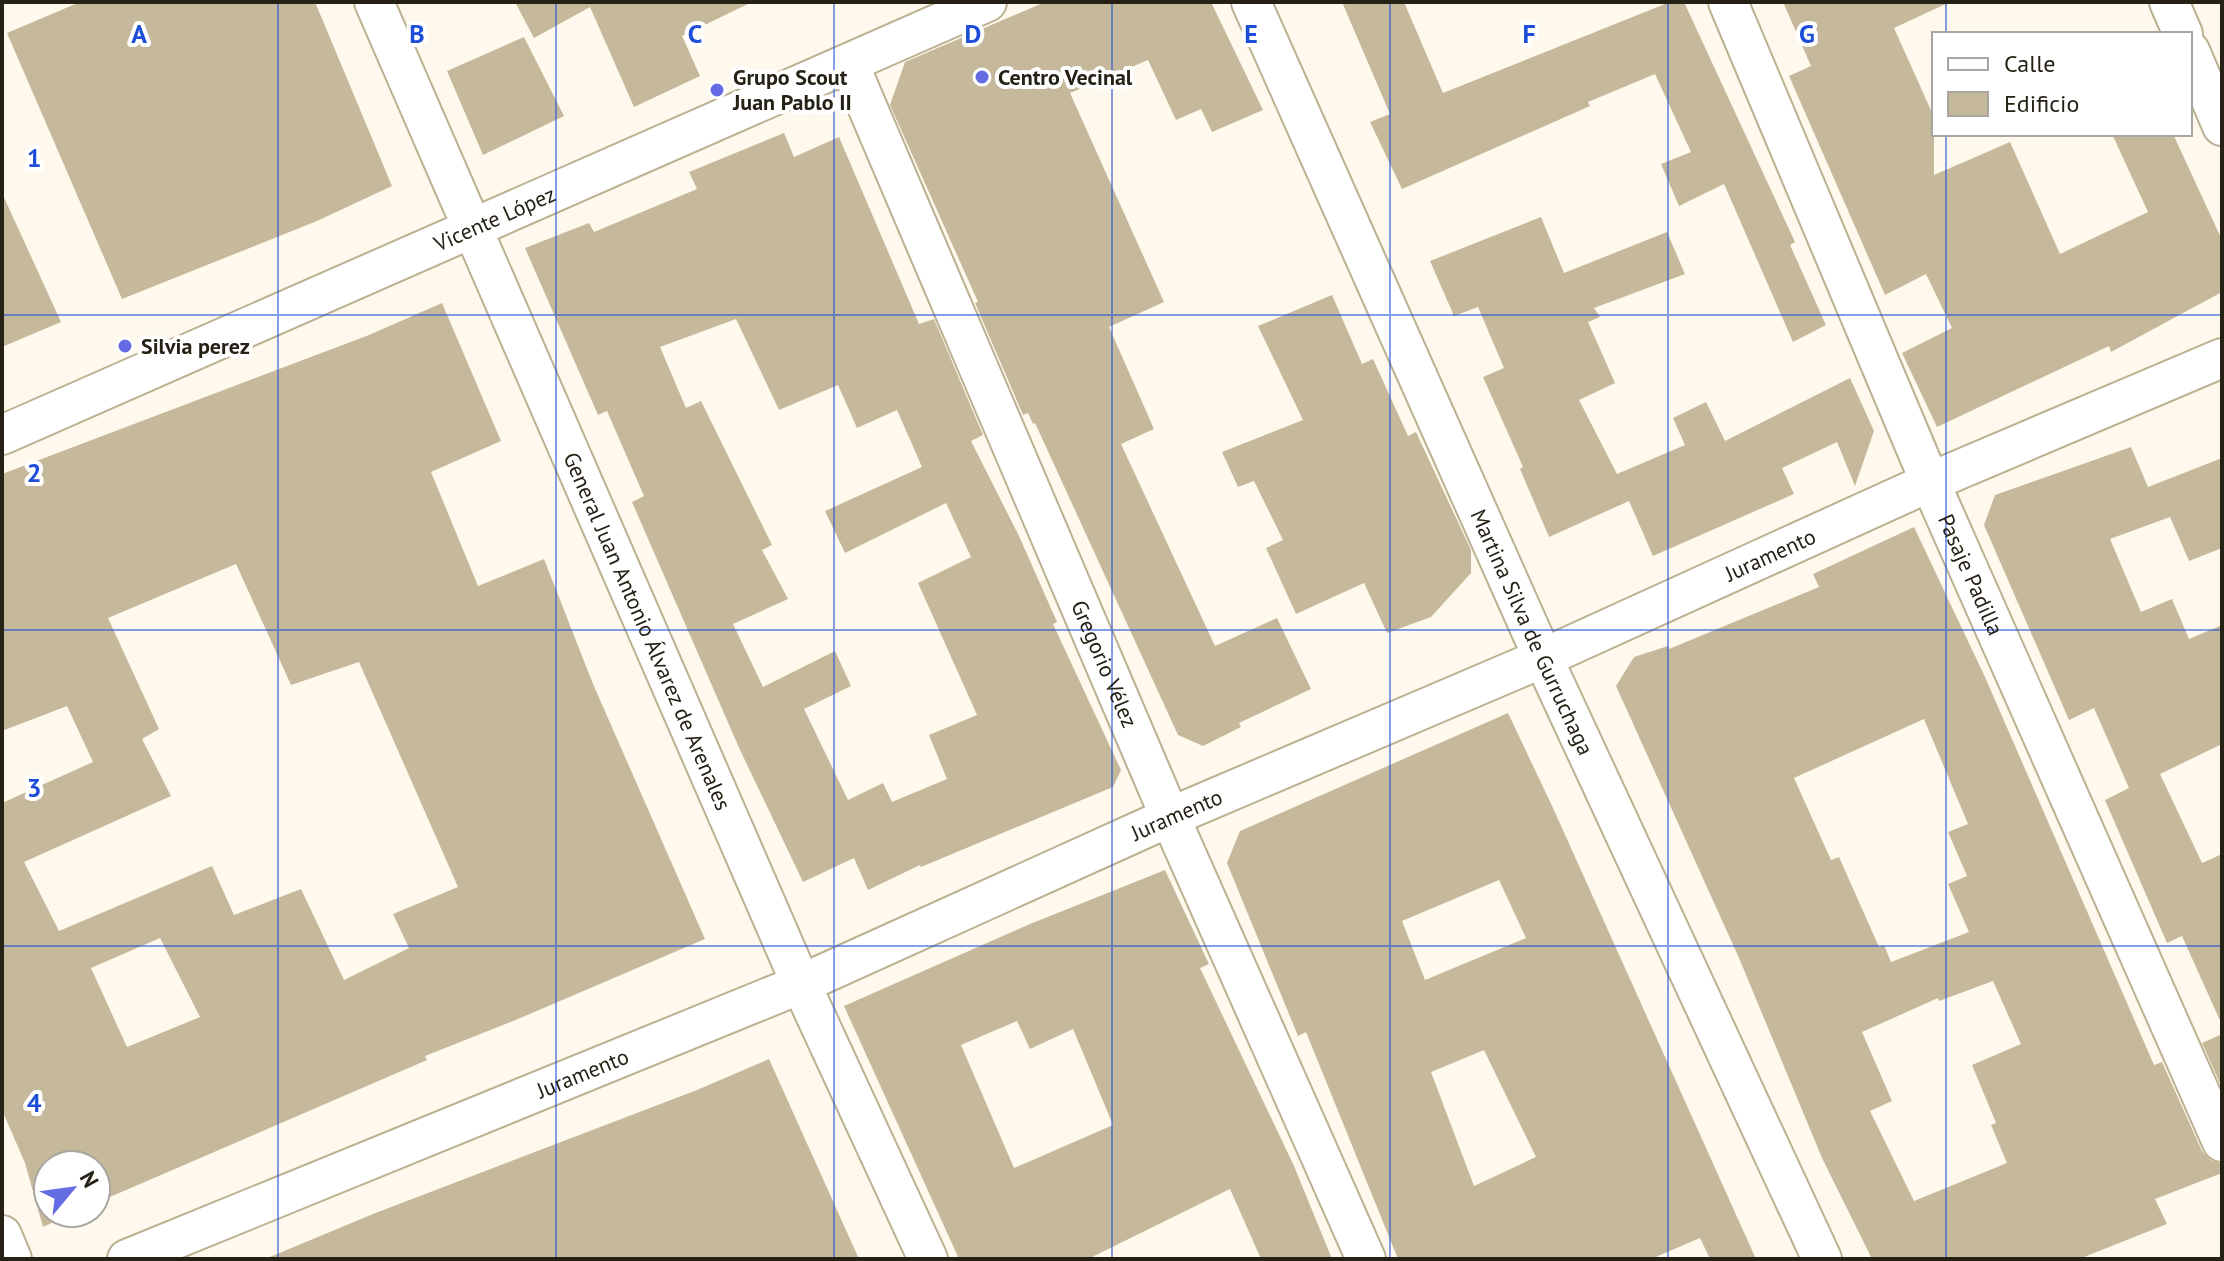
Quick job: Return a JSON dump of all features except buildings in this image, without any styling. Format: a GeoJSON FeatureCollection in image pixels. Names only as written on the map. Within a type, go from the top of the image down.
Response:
{"type":"FeatureCollection","features":[{"type":"Feature","properties":{"kind":"street","name":"General Juan Antonio Álvarez de Arenales"},"geometry":{"type":"LineString","coordinates":[[374,2],[801,984],[928,1259]]}},
{"type":"Feature","properties":{"kind":"street","name":"Vicente López"},"geometry":{"type":"LineString","coordinates":[[2,435],[987,2]]}},
{"type":"Feature","properties":{"kind":"street","name":"Martina Silva de Gurruchaga"},"geometry":{"type":"LineString","coordinates":[[1251,2],[1543,658],[1822,1259]]}},
{"type":"Feature","properties":{"kind":"street","name":"Pasaje Padilla"},"geometry":{"type":"LineString","coordinates":[[1728,2],[1930,482],[2222,1142]]}},
{"type":"Feature","properties":{"kind":"street"},"geometry":{"type":"LineString","coordinates":[[2169,2],[2182,32]]}},
{"type":"Feature","properties":{"kind":"street"},"geometry":{"type":"LineString","coordinates":[[2192,56],[2222,126]]}},
{"type":"Feature","properties":{"kind":"street","name":"Gregorio Vélez"},"geometry":{"type":"LineString","coordinates":[[849,64],[1170,817],[1366,1259]]}},
{"type":"Feature","properties":{"kind":"street","name":"Juramento"},"geometry":{"type":"LineString","coordinates":[[127,1259],[801,984],[1170,817],[1543,658],[1930,482],[2222,358]]}},
{"type":"Feature","properties":{"kind":"street"},"geometry":{"type":"LineString","coordinates":[[2,1235],[12,1259]]}},
{"type":"Feature","properties":{"kind":"place","name":"Centro Vecinal"},"geometry":{"type":"Point","coordinates":[982,77]}},
{"type":"Feature","properties":{"kind":"place","name":"Grupo Scout Juan Pablo II"},"geometry":{"type":"Point","coordinates":[717,90]}},
{"type":"Feature","properties":{"kind":"place","name":"Silvia perez"},"geometry":{"type":"Point","coordinates":[125,346]}}]}
